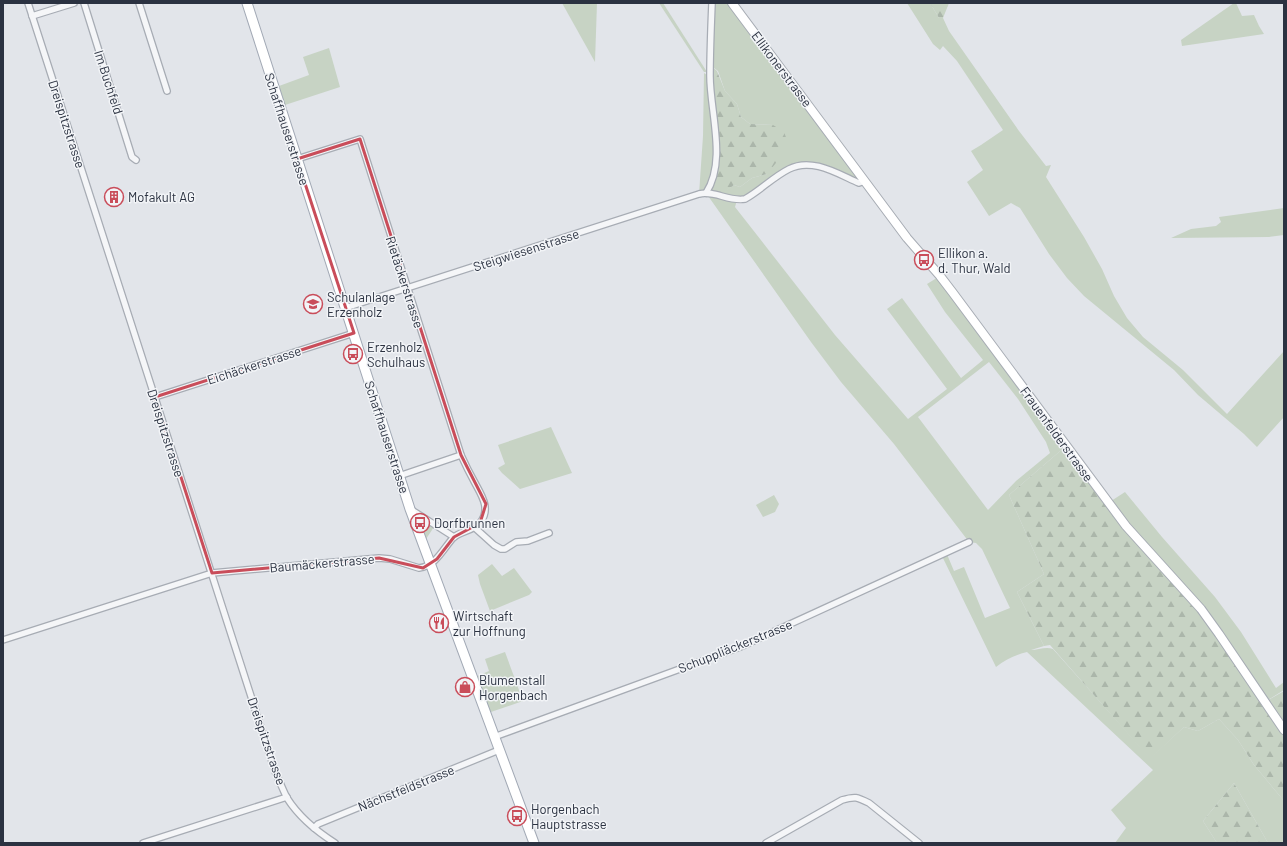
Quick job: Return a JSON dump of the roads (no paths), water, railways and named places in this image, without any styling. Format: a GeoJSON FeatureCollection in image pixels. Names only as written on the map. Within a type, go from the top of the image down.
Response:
{"type":"FeatureCollection","features":[{"type":"Feature","properties":{"kind":"main road","name":"Schaffhauserstrasse"},"geometry":{"type":"LineString","coordinates":[[247,3],[410,509],[534,843]]}},
{"type":"Feature","properties":{"kind":"street","name":"Dreispitzstrasse"},"geometry":{"type":"LineString","coordinates":[[28,3],[276,774],[287,797],[299,815],[335,843]]}},
{"type":"Feature","properties":{"kind":"street"},"geometry":{"type":"LineString","coordinates":[[32,16],[74,3]]}},
{"type":"Feature","properties":{"kind":"street","name":"Im Buchfeld"},"geometry":{"type":"LineString","coordinates":[[84,3],[132,157],[136,160]]}},
{"type":"Feature","properties":{"kind":"street"},"geometry":{"type":"LineString","coordinates":[[139,3],[167,91]]}},
{"type":"Feature","properties":{"kind":"street"},"geometry":{"type":"LineString","coordinates":[[712,3],[710,77],[717,142],[715,170],[711,185],[706,192],[733,200],[745,199],[789,169],[800,165],[811,165],[859,183],[865,181]]}},
{"type":"Feature","properties":{"kind":"street","name":"Ellikonerstrasse"},"geometry":{"type":"LineString","coordinates":[[732,3],[832,136]]}},
{"type":"Feature","properties":{"kind":"street","name":"Frauenfelderstrasse"},"geometry":{"type":"LineString","coordinates":[[832,136],[907,238],[949,287],[1126,526],[1201,609],[1284,730]]}},
{"type":"Feature","properties":{"kind":"street","name":"Rietäckerstrasse"},"geometry":{"type":"LineString","coordinates":[[297,159],[360,139],[461,455],[486,504],[485,514],[480,523],[454,537],[437,559],[430,564]]}},
{"type":"Feature","properties":{"kind":"street","name":"Steigwiesenstrasse"},"geometry":{"type":"LineString","coordinates":[[345,308],[706,192]]}},
{"type":"Feature","properties":{"kind":"street","name":"Eichäckerstrasse"},"geometry":{"type":"LineString","coordinates":[[155,397],[354,333]]}},
{"type":"Feature","properties":{"kind":"street"},"geometry":{"type":"LineString","coordinates":[[399,476],[461,455]]}},
{"type":"Feature","properties":{"kind":"street"},"geometry":{"type":"LineString","coordinates":[[410,509],[454,537]]}},
{"type":"Feature","properties":{"kind":"street"},"geometry":{"type":"LineString","coordinates":[[474,527],[494,545],[501,549],[504,549],[516,542],[528,541],[549,533]]}},
{"type":"Feature","properties":{"kind":"street","name":"Schuppliäckerstrasse"},"geometry":{"type":"LineString","coordinates":[[494,737],[740,647],[969,542]]}},
{"type":"Feature","properties":{"kind":"street","name":"Baumäckerstrasse"},"geometry":{"type":"LineString","coordinates":[[3,640],[212,573],[379,558],[390,559],[419,568],[423,568],[430,564]]}},
{"type":"Feature","properties":{"kind":"street","name":"Nächstfeldstrasse"},"geometry":{"type":"LineString","coordinates":[[314,828],[318,824],[499,750]]}},
{"type":"Feature","properties":{"kind":"street"},"geometry":{"type":"LineString","coordinates":[[766,843],[842,800],[853,796],[869,803],[919,843]]}},
{"type":"Feature","properties":{"kind":"street"},"geometry":{"type":"LineString","coordinates":[[143,843],[287,797]]}},
{"type":"Feature","properties":{"kind":"place","name":"Mofakult AG"},"geometry":{"type":"Point","coordinates":[114,197]}},
{"type":"Feature","properties":{"kind":"place","name":"Ellikon a. d. Thur, Wald"},"geometry":{"type":"Point","coordinates":[924,260]}},
{"type":"Feature","properties":{"kind":"place","name":"Schulanlage Erzenholz"},"geometry":{"type":"Point","coordinates":[313,304]}},
{"type":"Feature","properties":{"kind":"place","name":"Erzenholz Schulhaus"},"geometry":{"type":"Point","coordinates":[353,354]}},
{"type":"Feature","properties":{"kind":"place","name":"Dorfbrunnen"},"geometry":{"type":"Point","coordinates":[420,523]}},
{"type":"Feature","properties":{"kind":"place","name":"Wirtschaft zur Hoffnung"},"geometry":{"type":"Point","coordinates":[439,623]}},
{"type":"Feature","properties":{"kind":"place","name":"Blumenstall Horgenbach"},"geometry":{"type":"Point","coordinates":[465,687]}},
{"type":"Feature","properties":{"kind":"place","name":"Horgenbach Hauptstrasse"},"geometry":{"type":"Point","coordinates":[517,816]}}]}
